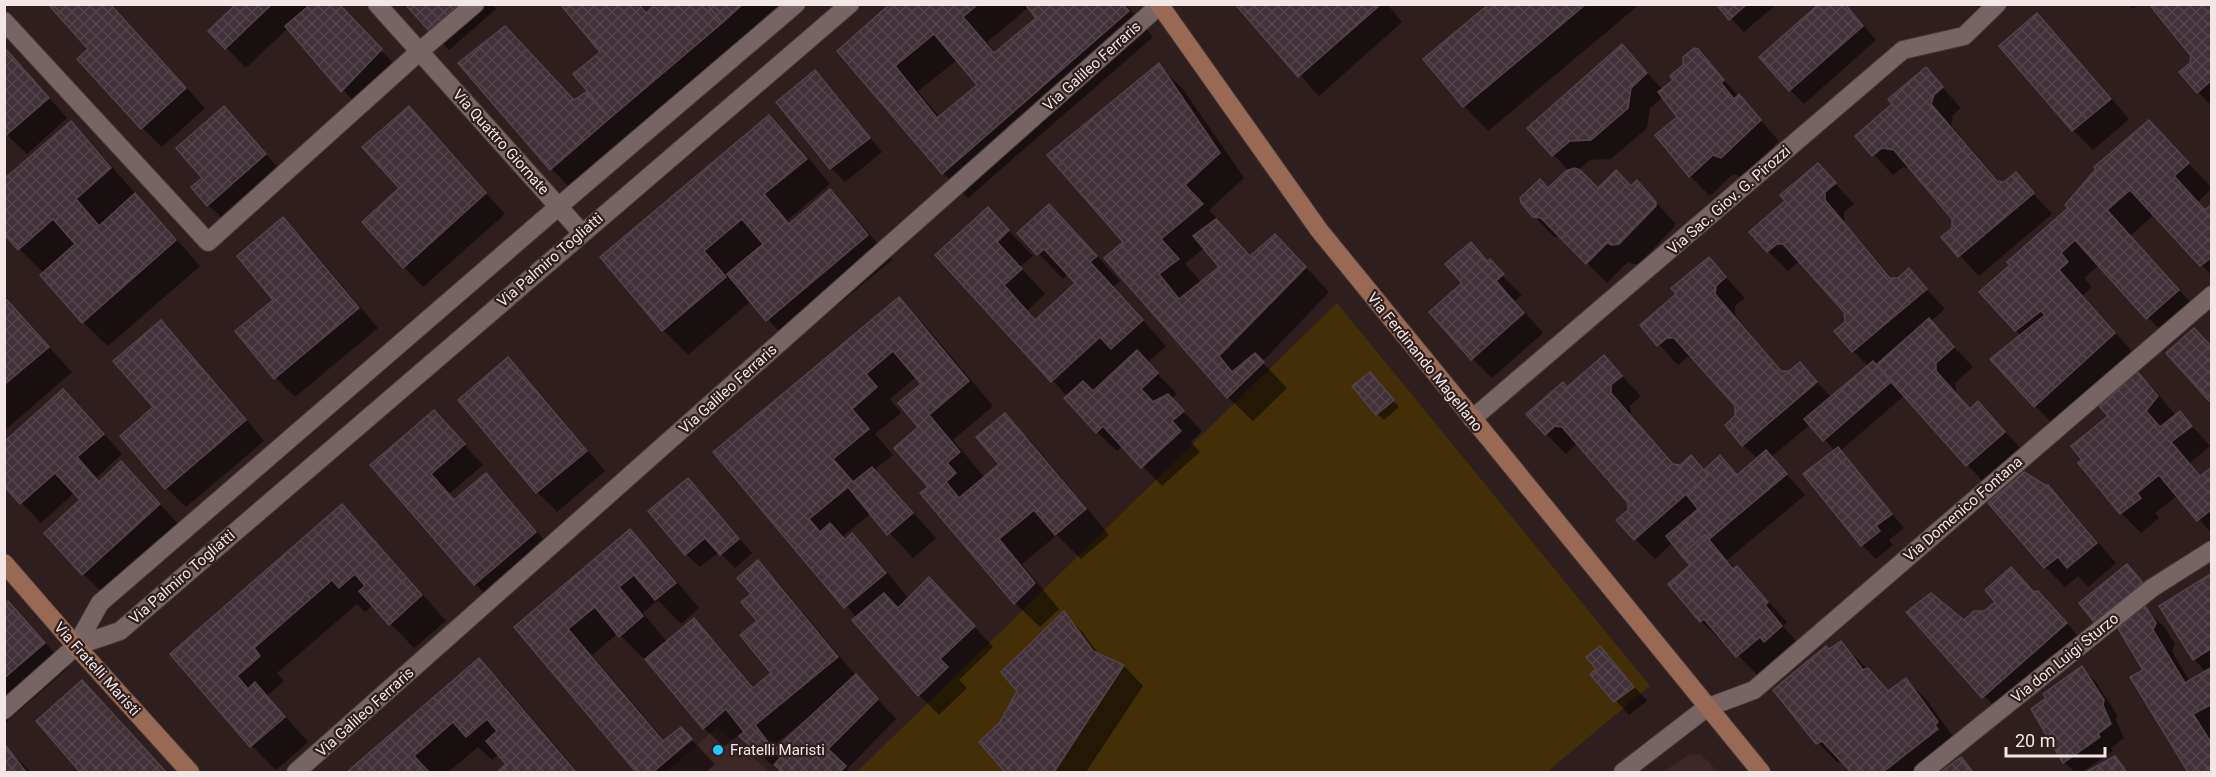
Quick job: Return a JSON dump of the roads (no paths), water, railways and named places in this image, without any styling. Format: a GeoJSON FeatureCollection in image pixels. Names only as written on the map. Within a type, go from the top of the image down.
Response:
{"type":"FeatureCollection","features":[{"type":"Feature","properties":{"kind":"street","name":"Via Quattro Giornate"},"geometry":{"type":"LineString","coordinates":[[377,4],[582,233]]}},
{"type":"Feature","properties":{"kind":"street"},"geometry":{"type":"LineString","coordinates":[[4,21],[208,242],[475,4]]}},
{"type":"Feature","properties":{"kind":"street"},"geometry":{"type":"LineString","coordinates":[[4,710],[76,646],[100,603],[796,4]]}},
{"type":"Feature","properties":{"kind":"street","name":"Via Palmiro Togliatti"},"geometry":{"type":"LineString","coordinates":[[76,646],[120,631],[850,4]]}},
{"type":"Feature","properties":{"kind":"street","name":"Via Sac. Giov. G. Pirozzi"},"geometry":{"type":"LineString","coordinates":[[1472,419],[1903,50],[1964,36],[1997,4]]}},
{"type":"Feature","properties":{"kind":"street","name":"Via Ferdinando Magellano"},"geometry":{"type":"LineString","coordinates":[[1160,5],[1319,231],[1706,708],[1761,772]]}},
{"type":"Feature","properties":{"kind":"street","name":"Via Galileo Ferraris"},"geometry":{"type":"LineString","coordinates":[[296,772],[1160,5]]}},
{"type":"Feature","properties":{"kind":"street","name":"Via Domenico Fontana"},"geometry":{"type":"LineString","coordinates":[[1623,772],[1706,708],[1754,690],[2211,295]]}},
{"type":"Feature","properties":{"kind":"street","name":"Via don Luigi Sturzo"},"geometry":{"type":"LineString","coordinates":[[1923,772],[2152,588],[2211,550]]}},
{"type":"Feature","properties":{"kind":"street","name":"Via Fratelli Maristi"},"geometry":{"type":"LineString","coordinates":[[4,563],[190,772]]}},
{"type":"Feature","properties":{"kind":"place","name":"Fratelli Maristi"},"geometry":{"type":"Point","coordinates":[718,750]}}]}
